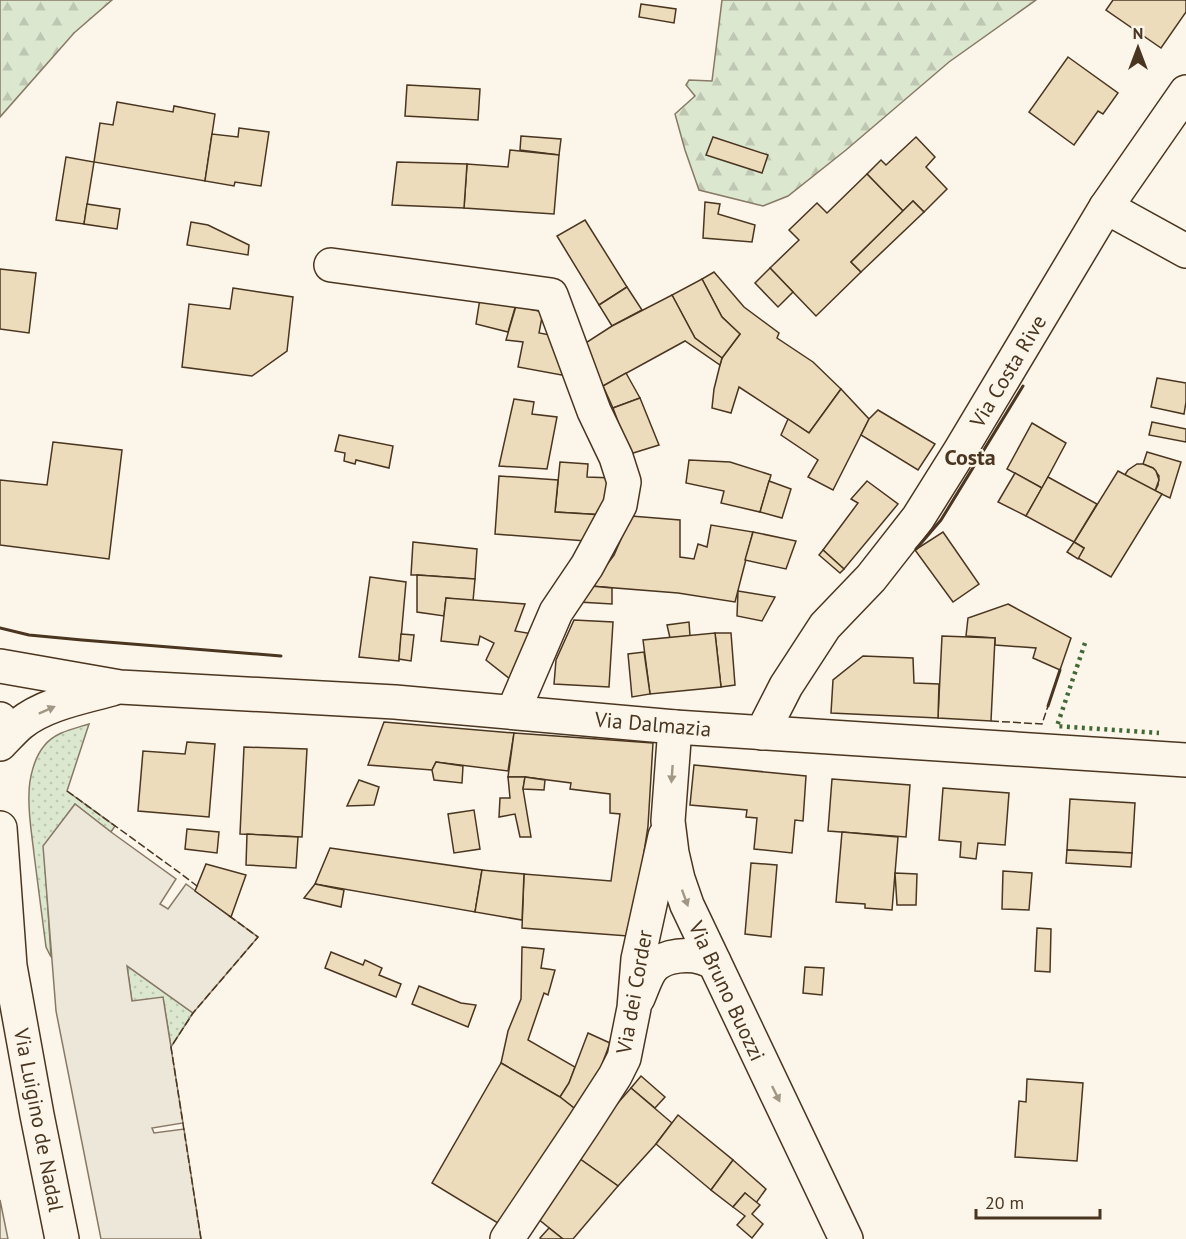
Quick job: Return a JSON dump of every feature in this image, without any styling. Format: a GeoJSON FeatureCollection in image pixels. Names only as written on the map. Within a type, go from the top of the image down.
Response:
{"type":"FeatureCollection","features":[{"type":"Feature","properties":{"kind":"street","name":"Via Costa Rive"},"geometry":{"type":"LineString","coordinates":[[762,733],[786,686],[825,626],[871,578],[918,519],[1106,207],[1186,92]]}},
{"type":"Feature","properties":{"kind":"street"},"geometry":{"type":"LineString","coordinates":[[1106,207],[1186,251]]}},
{"type":"Feature","properties":{"kind":"street"},"geometry":{"type":"LineString","coordinates":[[332,266],[551,295],[594,411],[616,458],[624,482],[620,505],[586,566],[556,612],[513,712]]}},
{"type":"Feature","properties":{"kind":"street","name":"Via Dalmazia"},"geometry":{"type":"LineString","coordinates":[[0,666],[120,687],[395,702],[675,727],[1186,760]]}},
{"type":"Feature","properties":{"kind":"street","name":"Via Dalmazia"},"geometry":{"type":"LineString","coordinates":[[0,744],[21,723],[41,712],[63,703],[120,687]]}},
{"type":"Feature","properties":{"kind":"street"},"geometry":{"type":"LineString","coordinates":[[0,719],[0,726]]}},
{"type":"Feature","properties":{"kind":"street","name":"Via Bruno Buozzi"},"geometry":{"type":"LineString","coordinates":[[675,727],[668,821],[678,879],[714,962],[846,1239]]}},
{"type":"Feature","properties":{"kind":"street","name":"Via dei Corder"},"geometry":{"type":"LineString","coordinates":[[507,1239],[615,1076],[624,1058],[634,1008],[638,959],[668,821]]}},
{"type":"Feature","properties":{"kind":"street","name":"Via Luigino de Nadal"},"geometry":{"type":"LineString","coordinates":[[0,828],[5,954],[62,1239]]}},
{"type":"Feature","properties":{"kind":"street"},"geometry":{"type":"LineString","coordinates":[[634,1008],[651,969],[660,962],[671,957],[684,956],[697,956],[714,962]]}},
{"type":"Feature","properties":{"kind":"green space"},"geometry":{"type":"Polygon","coordinates":[[[0,0],[112,0],[74,33],[0,117],[0,0]]]}},
{"type":"Feature","properties":{"kind":"green space"},"geometry":{"type":"Polygon","coordinates":[[[722,0],[1036,0],[949,62],[788,196],[763,206],[699,190],[675,114],[695,96],[686,85],[689,80],[712,81],[722,0]]]}},
{"type":"Feature","properties":{"kind":"green space"},"geometry":{"type":"Polygon","coordinates":[[[89,724],[67,791],[115,826],[111,832],[75,804],[44,846],[51,957],[46,947],[31,832],[30,782],[37,756],[48,741],[65,732],[89,724]]]}},
{"type":"Feature","properties":{"kind":"green space"},"geometry":{"type":"Polygon","coordinates":[[[127,966],[193,1013],[171,1047],[163,998],[132,1002],[127,966]]]}},
{"type":"Feature","properties":{"kind":"shaded area"},"geometry":{"type":"Polygon","coordinates":[[[75,804],[176,879],[160,904],[168,909],[186,884],[258,937],[193,1013],[127,966],[132,1001],[163,997],[183,1123],[152,1128],[154,1133],[184,1129],[201,1239],[101,1239],[56,1011],[43,846],[75,804]]]}},
{"type":"Feature","properties":{"kind":"shaded area"},"geometry":{"type":"Polygon","coordinates":[[[0,1200],[8,1239],[0,1239],[0,1200]]]}},
{"type":"Feature","properties":{"kind":"building"},"geometry":{"type":"Polygon","coordinates":[[[1113,0],[1186,0],[1186,12],[1161,48],[1106,10],[1113,0]]]}},
{"type":"Feature","properties":{"kind":"building"},"geometry":{"type":"Polygon","coordinates":[[[641,4],[676,9],[674,23],[639,17],[641,4]]]}},
{"type":"Feature","properties":{"kind":"building"},"geometry":{"type":"Polygon","coordinates":[[[1068,57],[1118,93],[1103,114],[1098,111],[1074,145],[1029,112],[1068,57]]]}},
{"type":"Feature","properties":{"kind":"building"},"geometry":{"type":"Polygon","coordinates":[[[407,85],[480,89],[478,120],[405,116],[407,85]]]}},
{"type":"Feature","properties":{"kind":"building"},"geometry":{"type":"Polygon","coordinates":[[[117,102],[173,112],[174,106],[215,114],[205,181],[94,162],[100,123],[113,125],[117,102]]]}},
{"type":"Feature","properties":{"kind":"building"},"geometry":{"type":"Polygon","coordinates":[[[239,128],[269,132],[261,186],[235,182],[234,186],[205,181],[212,134],[238,137],[239,128]]]}},
{"type":"Feature","properties":{"kind":"building"},"geometry":{"type":"Polygon","coordinates":[[[521,136],[561,139],[559,155],[520,150],[521,136]]]}},
{"type":"Feature","properties":{"kind":"building"},"geometry":{"type":"Polygon","coordinates":[[[713,137],[768,155],[762,173],[706,155],[713,137]]]}},
{"type":"Feature","properties":{"kind":"building"},"geometry":{"type":"Polygon","coordinates":[[[916,137],[935,157],[926,167],[947,189],[924,212],[913,201],[903,211],[867,174],[881,160],[886,165],[916,137]]]}},
{"type":"Feature","properties":{"kind":"building"},"geometry":{"type":"Polygon","coordinates":[[[510,150],[559,155],[554,214],[464,208],[467,164],[508,167],[510,150]]]}},
{"type":"Feature","properties":{"kind":"building"},"geometry":{"type":"Polygon","coordinates":[[[66,157],[94,162],[84,224],[56,220],[66,157]]]}},
{"type":"Feature","properties":{"kind":"building"},"geometry":{"type":"Polygon","coordinates":[[[397,162],[467,164],[464,208],[392,205],[397,162]]]}},
{"type":"Feature","properties":{"kind":"building"},"geometry":{"type":"Polygon","coordinates":[[[867,174],[903,211],[851,262],[861,272],[816,316],[770,268],[799,240],[789,230],[817,203],[827,213],[867,174]]]}},
{"type":"Feature","properties":{"kind":"building"},"geometry":{"type":"Polygon","coordinates":[[[913,201],[924,212],[861,272],[851,262],[913,201]]]}},
{"type":"Feature","properties":{"kind":"building"},"geometry":{"type":"Polygon","coordinates":[[[705,202],[720,204],[718,214],[755,225],[752,242],[703,238],[705,202]]]}},
{"type":"Feature","properties":{"kind":"building"},"geometry":{"type":"Polygon","coordinates":[[[87,204],[120,209],[117,229],[84,224],[87,204]]]}},
{"type":"Feature","properties":{"kind":"building"},"geometry":{"type":"Polygon","coordinates":[[[585,220],[627,287],[599,305],[557,236],[585,220]]]}},
{"type":"Feature","properties":{"kind":"building"},"geometry":{"type":"Polygon","coordinates":[[[191,222],[208,225],[249,245],[248,255],[187,245],[191,222]]]}},
{"type":"Feature","properties":{"kind":"building"},"geometry":{"type":"Polygon","coordinates":[[[770,268],[793,292],[778,307],[755,283],[770,268]]]}},
{"type":"Feature","properties":{"kind":"building"},"geometry":{"type":"Polygon","coordinates":[[[0,269],[36,273],[29,333],[0,329],[0,269]]]}},
{"type":"Feature","properties":{"kind":"building"},"geometry":{"type":"Polygon","coordinates":[[[714,272],[744,307],[779,333],[777,338],[813,362],[841,389],[809,433],[739,387],[731,413],[712,408],[722,358],[740,334],[722,317],[702,279],[714,272]]]}},
{"type":"Feature","properties":{"kind":"building"},"geometry":{"type":"Polygon","coordinates":[[[702,279],[722,317],[740,334],[722,358],[695,338],[672,295],[702,279]]]}},
{"type":"Feature","properties":{"kind":"building"},"geometry":{"type":"Polygon","coordinates":[[[627,287],[642,310],[612,326],[599,305],[627,287]]]}},
{"type":"Feature","properties":{"kind":"building"},"geometry":{"type":"Polygon","coordinates":[[[233,288],[293,297],[287,351],[252,376],[182,367],[189,304],[230,309],[233,288]]]}},
{"type":"Feature","properties":{"kind":"building"},"geometry":{"type":"Polygon","coordinates":[[[481,292],[517,301],[508,332],[476,324],[481,292]]]}},
{"type":"Feature","properties":{"kind":"building"},"geometry":{"type":"Polygon","coordinates":[[[672,295],[695,338],[722,358],[720,365],[685,341],[603,386],[584,344],[612,326],[672,295]]]}},
{"type":"Feature","properties":{"kind":"building"},"geometry":{"type":"Polygon","coordinates":[[[516,306],[543,312],[539,333],[561,337],[578,378],[518,367],[523,342],[506,340],[516,306]]]}},
{"type":"Feature","properties":{"kind":"building"},"geometry":{"type":"Polygon","coordinates":[[[626,373],[640,398],[613,408],[603,386],[626,373]]]}},
{"type":"Feature","properties":{"kind":"building"},"geometry":{"type":"Polygon","coordinates":[[[1157,378],[1186,383],[1184,414],[1151,407],[1157,378]]]}},
{"type":"Feature","properties":{"kind":"building"},"geometry":{"type":"Polygon","coordinates":[[[841,389],[869,419],[833,490],[808,477],[818,460],[781,435],[788,419],[809,433],[841,389]]]}},
{"type":"Feature","properties":{"kind":"building"},"geometry":{"type":"Polygon","coordinates":[[[640,398],[659,445],[630,454],[613,408],[640,398]]]}},
{"type":"Feature","properties":{"kind":"building"},"geometry":{"type":"Polygon","coordinates":[[[514,399],[534,402],[532,414],[557,417],[547,469],[499,466],[514,399]]]}},
{"type":"Feature","properties":{"kind":"building"},"geometry":{"type":"Polygon","coordinates":[[[878,410],[935,444],[918,470],[861,435],[869,419],[878,410]]]}},
{"type":"Feature","properties":{"kind":"building"},"geometry":{"type":"Polygon","coordinates":[[[1152,422],[1186,429],[1186,442],[1149,435],[1152,422]]]}},
{"type":"Feature","properties":{"kind":"building"},"geometry":{"type":"Polygon","coordinates":[[[1032,423],[1066,443],[1042,488],[1007,469],[1032,423]]]}},
{"type":"Feature","properties":{"kind":"building"},"geometry":{"type":"Polygon","coordinates":[[[339,435],[393,446],[389,468],[356,460],[355,464],[344,461],[345,453],[335,451],[339,435]]]}},
{"type":"Feature","properties":{"kind":"building"},"geometry":{"type":"Polygon","coordinates":[[[53,442],[122,450],[109,559],[0,545],[0,480],[47,485],[53,442]]]}},
{"type":"Feature","properties":{"kind":"building"},"geometry":{"type":"Polygon","coordinates":[[[1147,452],[1181,462],[1170,498],[1155,491],[1159,476],[1153,468],[1143,464],[1147,452]]]}},
{"type":"Feature","properties":{"kind":"building"},"geometry":{"type":"Polygon","coordinates":[[[689,460],[730,462],[771,475],[760,512],[721,503],[724,491],[686,483],[689,460]]]}},
{"type":"Feature","properties":{"kind":"building"},"geometry":{"type":"Polygon","coordinates":[[[560,462],[588,464],[587,477],[613,478],[604,515],[555,512],[560,462]]]}},
{"type":"Feature","properties":{"kind":"building"},"geometry":{"type":"Polygon","coordinates":[[[1137,464],[1143,464],[1156,471],[1159,480],[1155,491],[1124,476],[1137,464]]]}},
{"type":"Feature","properties":{"kind":"building"},"geometry":{"type":"Polygon","coordinates":[[[1118,471],[1162,494],[1111,577],[1078,558],[1084,548],[1074,542],[1118,471]]]}},
{"type":"Feature","properties":{"kind":"building"},"geometry":{"type":"Polygon","coordinates":[[[1015,473],[1042,488],[1026,516],[998,502],[1015,473]]]}},
{"type":"Feature","properties":{"kind":"building"},"geometry":{"type":"Polygon","coordinates":[[[499,476],[558,480],[555,512],[604,515],[586,541],[495,534],[499,476]]]}},
{"type":"Feature","properties":{"kind":"building"},"geometry":{"type":"Polygon","coordinates":[[[1048,477],[1097,504],[1074,542],[1026,516],[1048,477]]]}},
{"type":"Feature","properties":{"kind":"building"},"geometry":{"type":"Polygon","coordinates":[[[769,481],[791,489],[782,518],[760,512],[769,481]]]}},
{"type":"Feature","properties":{"kind":"building"},"geometry":{"type":"Polygon","coordinates":[[[867,481],[898,504],[844,569],[823,550],[858,503],[851,499],[867,481]]]}},
{"type":"Feature","properties":{"kind":"building"},"geometry":{"type":"Polygon","coordinates":[[[631,516],[680,520],[680,557],[694,559],[698,544],[707,547],[711,525],[753,532],[735,602],[678,593],[591,586],[614,555],[631,516]]]}},
{"type":"Feature","properties":{"kind":"building"},"geometry":{"type":"Polygon","coordinates":[[[753,532],[796,541],[786,569],[745,560],[753,532]]]}},
{"type":"Feature","properties":{"kind":"building"},"geometry":{"type":"Polygon","coordinates":[[[943,532],[979,584],[953,602],[915,550],[943,532]]]}},
{"type":"Feature","properties":{"kind":"building"},"geometry":{"type":"Polygon","coordinates":[[[413,542],[477,549],[475,579],[411,575],[413,542]]]}},
{"type":"Feature","properties":{"kind":"building"},"geometry":{"type":"Polygon","coordinates":[[[1074,542],[1084,548],[1078,559],[1067,552],[1074,542]]]}},
{"type":"Feature","properties":{"kind":"building"},"geometry":{"type":"Polygon","coordinates":[[[823,550],[844,569],[840,573],[819,555],[823,550]]]}},
{"type":"Feature","properties":{"kind":"building"},"geometry":{"type":"Polygon","coordinates":[[[417,575],[475,579],[473,601],[446,598],[444,616],[417,612],[417,575]]]}},
{"type":"Feature","properties":{"kind":"building"},"geometry":{"type":"Polygon","coordinates":[[[370,577],[406,582],[399,661],[359,657],[370,577]]]}},
{"type":"Feature","properties":{"kind":"building"},"geometry":{"type":"Polygon","coordinates":[[[591,586],[612,588],[612,604],[579,602],[591,586]]]}},
{"type":"Feature","properties":{"kind":"building"},"geometry":{"type":"Polygon","coordinates":[[[738,591],[775,597],[762,621],[737,616],[738,591]]]}},
{"type":"Feature","properties":{"kind":"building"},"geometry":{"type":"Polygon","coordinates":[[[446,598],[525,604],[515,631],[533,634],[510,679],[486,660],[494,643],[480,636],[478,645],[441,641],[446,598]]]}},
{"type":"Feature","properties":{"kind":"building"},"geometry":{"type":"Polygon","coordinates":[[[1008,604],[1071,638],[1060,670],[1033,658],[1036,648],[995,645],[995,638],[966,636],[968,618],[1008,604]]]}},
{"type":"Feature","properties":{"kind":"building"},"geometry":{"type":"Polygon","coordinates":[[[574,620],[613,622],[609,687],[554,684],[556,660],[574,620]]]}},
{"type":"Feature","properties":{"kind":"building"},"geometry":{"type":"Polygon","coordinates":[[[689,622],[690,636],[670,638],[667,625],[689,622]]]}},
{"type":"Feature","properties":{"kind":"building"},"geometry":{"type":"Polygon","coordinates":[[[715,633],[731,633],[735,685],[721,687],[715,633]]]}},
{"type":"Feature","properties":{"kind":"building"},"geometry":{"type":"Polygon","coordinates":[[[715,633],[721,687],[650,694],[643,640],[715,633]]]}},
{"type":"Feature","properties":{"kind":"building"},"geometry":{"type":"Polygon","coordinates":[[[401,634],[414,635],[411,661],[399,659],[401,634]]]}},
{"type":"Feature","properties":{"kind":"building"},"geometry":{"type":"Polygon","coordinates":[[[942,636],[995,638],[991,721],[938,718],[942,636]]]}},
{"type":"Feature","properties":{"kind":"building"},"geometry":{"type":"Polygon","coordinates":[[[644,652],[650,694],[632,697],[628,654],[644,652]]]}},
{"type":"Feature","properties":{"kind":"building"},"geometry":{"type":"Polygon","coordinates":[[[863,656],[913,658],[914,683],[939,684],[938,718],[831,713],[833,680],[863,656]]]}},
{"type":"Feature","properties":{"kind":"building"},"geometry":{"type":"Polygon","coordinates":[[[384,722],[514,733],[508,771],[436,762],[432,770],[368,765],[384,722]]]}},
{"type":"Feature","properties":{"kind":"building"},"geometry":{"type":"Polygon","coordinates":[[[514,733],[653,743],[648,826],[635,911],[628,936],[522,928],[524,874],[611,881],[620,814],[610,813],[610,794],[570,789],[571,783],[508,777],[514,733]]]}},
{"type":"Feature","properties":{"kind":"building"},"geometry":{"type":"Polygon","coordinates":[[[187,742],[215,744],[209,817],[138,811],[143,751],[185,754],[187,742]]]}},
{"type":"Feature","properties":{"kind":"building"},"geometry":{"type":"Polygon","coordinates":[[[244,747],[307,749],[302,837],[240,834],[244,747]]]}},
{"type":"Feature","properties":{"kind":"building"},"geometry":{"type":"Polygon","coordinates":[[[436,762],[463,766],[462,783],[434,780],[432,770],[436,762]]]}},
{"type":"Feature","properties":{"kind":"building"},"geometry":{"type":"Polygon","coordinates":[[[694,765],[806,776],[803,821],[795,820],[792,853],[754,849],[757,818],[746,817],[747,810],[690,805],[694,765]]]}},
{"type":"Feature","properties":{"kind":"building"},"geometry":{"type":"Polygon","coordinates":[[[508,777],[525,777],[523,789],[531,837],[520,837],[515,814],[499,817],[500,798],[510,798],[508,777]]]}},
{"type":"Feature","properties":{"kind":"building"},"geometry":{"type":"Polygon","coordinates":[[[525,777],[545,780],[544,790],[523,789],[525,777]]]}},
{"type":"Feature","properties":{"kind":"building"},"geometry":{"type":"Polygon","coordinates":[[[832,779],[910,785],[906,837],[828,831],[832,779]]]}},
{"type":"Feature","properties":{"kind":"building"},"geometry":{"type":"Polygon","coordinates":[[[359,780],[379,787],[374,805],[347,806],[359,780]]]}},
{"type":"Feature","properties":{"kind":"building"},"geometry":{"type":"Polygon","coordinates":[[[943,788],[1009,793],[1005,845],[978,843],[976,859],[960,857],[961,842],[939,840],[943,788]]]}},
{"type":"Feature","properties":{"kind":"building"},"geometry":{"type":"Polygon","coordinates":[[[1070,799],[1135,803],[1132,853],[1067,850],[1070,799]]]}},
{"type":"Feature","properties":{"kind":"building"},"geometry":{"type":"Polygon","coordinates":[[[474,810],[480,849],[454,853],[448,814],[474,810]]]}},
{"type":"Feature","properties":{"kind":"building"},"geometry":{"type":"Polygon","coordinates":[[[187,829],[219,832],[217,853],[185,849],[187,829]]]}},
{"type":"Feature","properties":{"kind":"building"},"geometry":{"type":"Polygon","coordinates":[[[842,832],[898,837],[892,910],[865,908],[865,904],[836,902],[842,832]]]}},
{"type":"Feature","properties":{"kind":"building"},"geometry":{"type":"Polygon","coordinates":[[[247,834],[298,837],[296,868],[246,865],[247,834]]]}},
{"type":"Feature","properties":{"kind":"building"},"geometry":{"type":"Polygon","coordinates":[[[330,848],[482,870],[475,912],[315,884],[330,848]]]}},
{"type":"Feature","properties":{"kind":"building"},"geometry":{"type":"Polygon","coordinates":[[[1067,850],[1132,853],[1131,867],[1066,863],[1067,850]]]}},
{"type":"Feature","properties":{"kind":"building"},"geometry":{"type":"Polygon","coordinates":[[[751,863],[777,865],[771,937],[745,934],[751,863]]]}},
{"type":"Feature","properties":{"kind":"building"},"geometry":{"type":"Polygon","coordinates":[[[206,864],[246,875],[231,917],[195,891],[206,864]]]}},
{"type":"Feature","properties":{"kind":"building"},"geometry":{"type":"Polygon","coordinates":[[[482,870],[524,874],[522,920],[475,912],[482,870]]]}},
{"type":"Feature","properties":{"kind":"building"},"geometry":{"type":"Polygon","coordinates":[[[1003,871],[1032,873],[1029,910],[1002,909],[1003,871]]]}},
{"type":"Feature","properties":{"kind":"building"},"geometry":{"type":"Polygon","coordinates":[[[895,873],[917,874],[916,905],[897,905],[895,873]]]}},
{"type":"Feature","properties":{"kind":"building"},"geometry":{"type":"Polygon","coordinates":[[[315,884],[344,890],[341,907],[304,898],[315,884]]]}},
{"type":"Feature","properties":{"kind":"building"},"geometry":{"type":"Polygon","coordinates":[[[1037,928],[1051,929],[1050,972],[1035,971],[1037,928]]]}},
{"type":"Feature","properties":{"kind":"building"},"geometry":{"type":"Polygon","coordinates":[[[522,947],[544,949],[541,968],[555,970],[548,995],[544,993],[528,1040],[575,1067],[560,1097],[501,1063],[508,1031],[521,999],[522,947]]]}},
{"type":"Feature","properties":{"kind":"building"},"geometry":{"type":"Polygon","coordinates":[[[331,952],[363,965],[365,960],[382,968],[379,975],[401,984],[396,997],[325,968],[331,952]]]}},
{"type":"Feature","properties":{"kind":"building"},"geometry":{"type":"Polygon","coordinates":[[[805,967],[824,968],[822,995],[803,993],[805,967]]]}},
{"type":"Feature","properties":{"kind":"building"},"geometry":{"type":"Polygon","coordinates":[[[419,986],[461,1003],[476,1005],[468,1027],[412,1004],[419,986]]]}},
{"type":"Feature","properties":{"kind":"building"},"geometry":{"type":"Polygon","coordinates":[[[588,1033],[610,1043],[599,1072],[574,1108],[560,1097],[569,1083],[588,1033]]]}},
{"type":"Feature","properties":{"kind":"building"},"geometry":{"type":"Polygon","coordinates":[[[501,1063],[560,1097],[574,1108],[506,1228],[432,1183],[501,1063]]]}},
{"type":"Feature","properties":{"kind":"building"},"geometry":{"type":"Polygon","coordinates":[[[641,1076],[665,1097],[655,1108],[631,1088],[641,1076]]]}},
{"type":"Feature","properties":{"kind":"building"},"geometry":{"type":"Polygon","coordinates":[[[1027,1079],[1083,1083],[1077,1161],[1015,1157],[1019,1101],[1026,1102],[1027,1079]]]}},
{"type":"Feature","properties":{"kind":"building"},"geometry":{"type":"Polygon","coordinates":[[[631,1088],[672,1123],[618,1186],[573,1154],[631,1088]]]}},
{"type":"Feature","properties":{"kind":"building"},"geometry":{"type":"Polygon","coordinates":[[[678,1115],[733,1160],[711,1190],[656,1144],[678,1115]]]}},
{"type":"Feature","properties":{"kind":"building"},"geometry":{"type":"Polygon","coordinates":[[[573,1154],[618,1186],[573,1239],[563,1239],[532,1214],[573,1154]]]}},
{"type":"Feature","properties":{"kind":"building"},"geometry":{"type":"Polygon","coordinates":[[[733,1160],[766,1189],[756,1203],[745,1193],[733,1207],[711,1190],[733,1160]]]}},
{"type":"Feature","properties":{"kind":"building"},"geometry":{"type":"Polygon","coordinates":[[[745,1193],[760,1205],[752,1214],[763,1224],[752,1238],[737,1225],[745,1216],[733,1207],[745,1193]]]}},
{"type":"Feature","properties":{"kind":"building"},"geometry":{"type":"Polygon","coordinates":[[[549,1228],[563,1239],[541,1239],[549,1228]]]}},
{"type":"Feature","properties":{"kind":"hedge"},"geometry":{"type":"LineString","coordinates":[[1085,643],[1057,726],[1159,733]]}},
{"type":"Feature","properties":{"kind":"fence"},"geometry":{"type":"LineString","coordinates":[[991,721],[1042,724],[1048,706]]}},
{"type":"Feature","properties":{"kind":"fence"},"geometry":{"type":"LineString","coordinates":[[67,791],[196,887]]}},
{"type":"Feature","properties":{"kind":"fence"},"geometry":{"type":"LineString","coordinates":[[201,1239],[171,1047],[193,1013],[258,937],[228,915]]}},
{"type":"Feature","properties":{"kind":"wall"},"geometry":{"type":"LineString","coordinates":[[916,549],[941,520],[1023,386]]}},
{"type":"Feature","properties":{"kind":"wall"},"geometry":{"type":"LineString","coordinates":[[0,628],[29,635],[281,656]]}},
{"type":"Feature","properties":{"kind":"wall"},"geometry":{"type":"LineString","coordinates":[[1048,706],[1060,670]]}},
{"type":"Feature","properties":{"kind":"district","name":"Costa"},"geometry":{"type":"Point","coordinates":[970,457]}}]}
